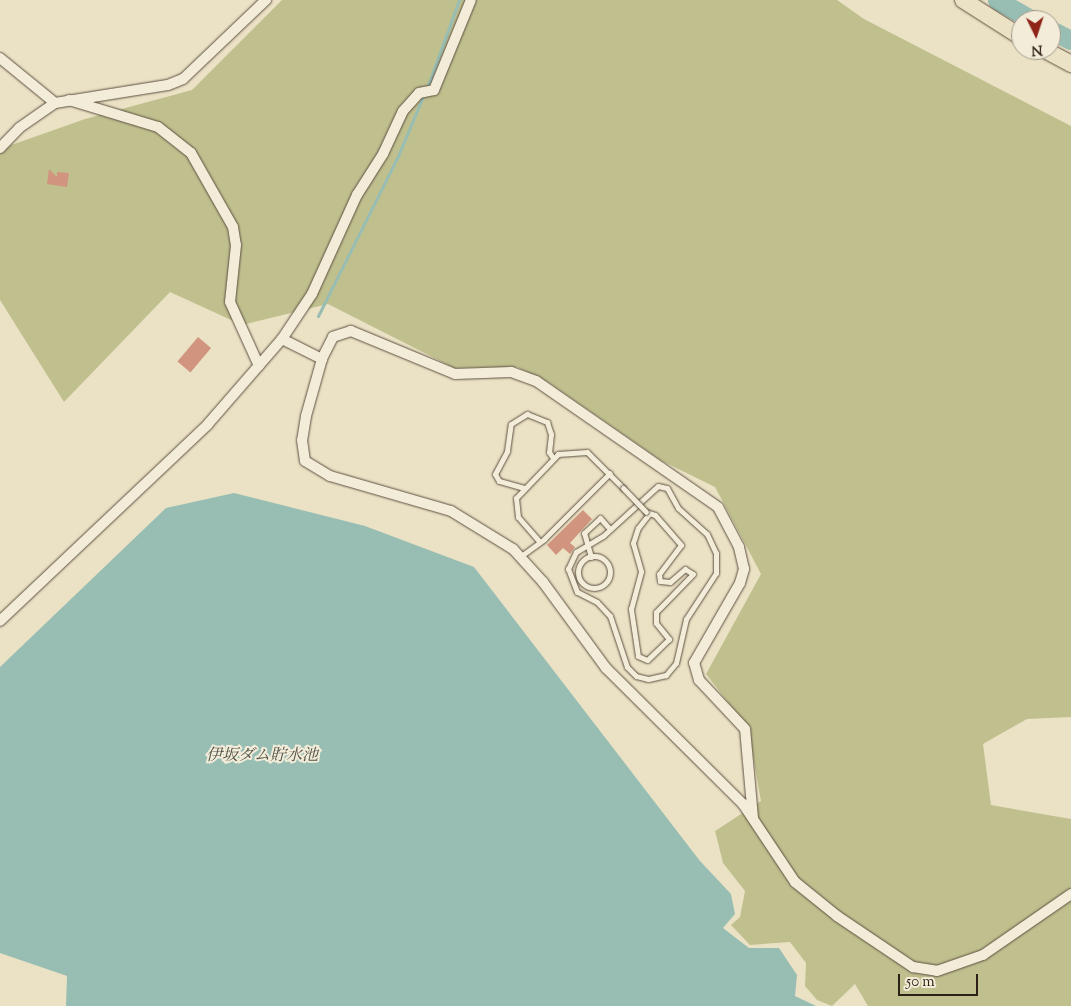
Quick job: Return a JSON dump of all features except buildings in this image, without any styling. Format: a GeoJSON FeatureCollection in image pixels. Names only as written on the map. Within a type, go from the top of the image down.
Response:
{"type":"FeatureCollection","features":[{"type":"Feature","properties":{"kind":"main road"},"geometry":{"type":"LineString","coordinates":[[963,0],[1011,30]]}},
{"type":"Feature","properties":{"kind":"street"},"geometry":{"type":"LineString","coordinates":[[0,148],[19,128],[55,103],[168,85],[183,79],[266,0]]}},
{"type":"Feature","properties":{"kind":"street"},"geometry":{"type":"LineString","coordinates":[[0,620],[208,424],[282,339],[312,294],[357,195],[383,154],[402,112],[419,93],[434,90],[471,0]]}},
{"type":"Feature","properties":{"kind":"street"},"geometry":{"type":"LineString","coordinates":[[0,58],[55,103]]}},
{"type":"Feature","properties":{"kind":"street"},"geometry":{"type":"LineString","coordinates":[[69,100],[158,127],[191,153],[233,227],[236,245],[230,302],[259,366]]}},
{"type":"Feature","properties":{"kind":"street"},"geometry":{"type":"LineString","coordinates":[[752,818],[745,729],[700,680],[694,663],[740,583],[744,569],[739,547],[718,507],[536,381],[511,372],[455,374],[351,331],[332,337],[322,359],[302,440],[302,455],[310,466],[452,511],[483,528],[520,556],[606,668],[730,790],[800,886],[865,937],[922,970],[944,970],[983,955],[1071,894]]}},
{"type":"Feature","properties":{"kind":"street"},"geometry":{"type":"LineString","coordinates":[[282,339],[322,359]]}},
{"type":"Feature","properties":{"kind":"lane"},"geometry":{"type":"LineString","coordinates":[[524,488],[499,481],[495,474],[508,451],[509,432],[516,419],[528,414],[547,422],[551,434],[549,452],[553,458]]}},
{"type":"Feature","properties":{"kind":"lane"},"geometry":{"type":"LineString","coordinates":[[539,541],[516,512],[516,498],[553,458],[566,451],[587,452],[648,513],[655,515],[681,545],[659,574],[660,581],[670,582],[685,569],[693,574],[656,612],[656,623],[669,639],[647,660],[638,656],[631,610],[640,571],[634,543],[638,528],[648,513]]}},
{"type":"Feature","properties":{"kind":"lane"},"geometry":{"type":"LineString","coordinates":[[520,556],[539,541],[610,473]]}},
{"type":"Feature","properties":{"kind":"lane"},"geometry":{"type":"LineString","coordinates":[[661,486],[670,491],[684,514],[704,530],[714,548],[715,578],[686,619],[678,658],[666,675],[648,679],[631,672],[624,662],[610,616],[571,585],[568,575],[570,560],[590,544],[610,529],[653,488],[661,486]]}},
{"type":"Feature","properties":{"kind":"lane"},"geometry":{"type":"LineString","coordinates":[[591,557],[590,544],[584,533],[600,518],[610,529]]}},
{"type":"Feature","properties":{"kind":"lane"},"geometry":{"type":"LineString","coordinates":[[591,557],[605,561],[609,570],[607,581],[599,587],[588,587],[578,576],[582,562],[591,557]]}},
{"type":"Feature","properties":{"kind":"green space"},"geometry":{"type":"Polygon","coordinates":[[[282,0],[837,0],[864,19],[1071,126],[1071,717],[1027,719],[983,744],[991,805],[1071,819],[1071,1006],[868,1006],[855,984],[832,1006],[817,1000],[805,986],[806,963],[790,942],[750,945],[731,925],[740,917],[745,891],[723,863],[715,831],[761,801],[748,728],[706,674],[761,574],[715,487],[662,461],[548,382],[517,367],[454,368],[328,304],[242,325],[170,292],[64,402],[0,300],[0,149],[85,119],[192,90],[282,0]]]}},
{"type":"Feature","properties":{"kind":"water","name":"伊坂ダム貯水池"},"geometry":{"type":"Polygon","coordinates":[[[234,493],[365,526],[474,567],[700,861],[731,894],[735,914],[723,928],[749,948],[779,948],[797,975],[795,996],[816,1006],[66,1006],[67,976],[0,953],[0,667],[166,508],[234,493]]]}},
{"type":"Feature","properties":{"kind":"waterway"},"geometry":{"type":"LineString","coordinates":[[427,88],[459,0]]}},
{"type":"Feature","properties":{"kind":"waterway"},"geometry":{"type":"LineString","coordinates":[[997,0],[1014,10]]}},
{"type":"Feature","properties":{"kind":"waterway"},"geometry":{"type":"LineString","coordinates":[[1061,35],[1071,40]]}},
{"type":"Feature","properties":{"kind":"waterway"},"geometry":{"type":"LineString","coordinates":[[318,316],[398,156],[424,94]]}}]}
